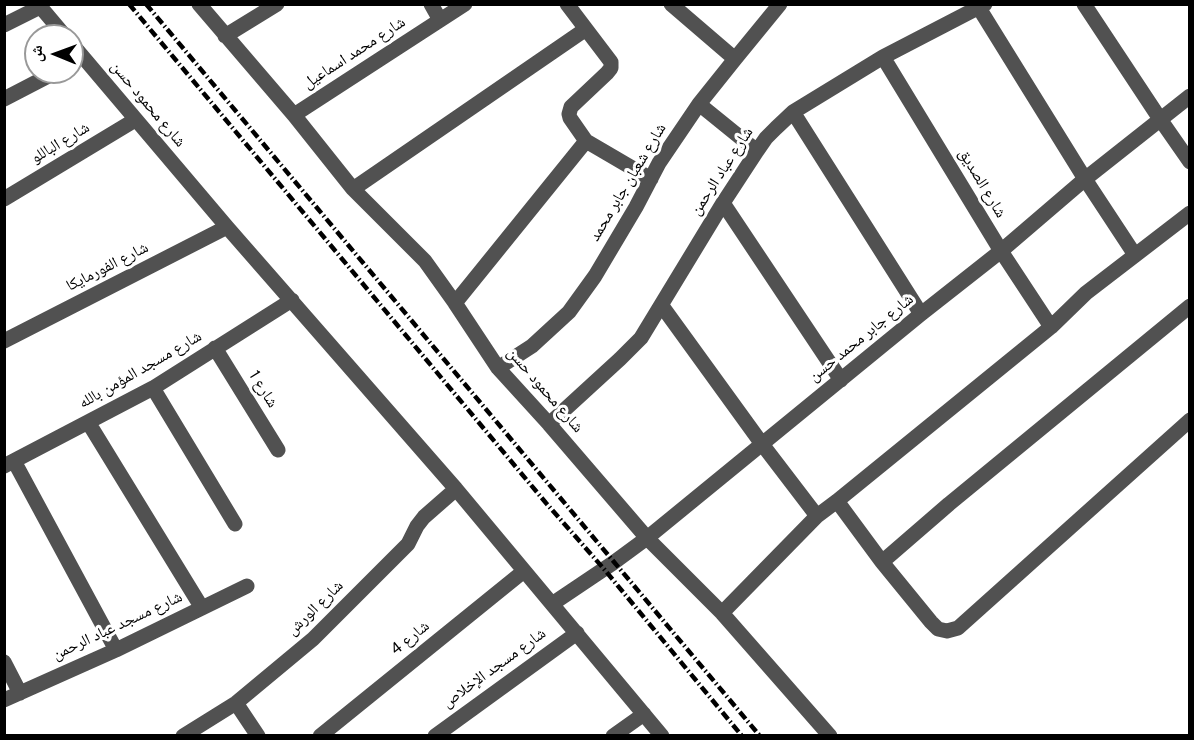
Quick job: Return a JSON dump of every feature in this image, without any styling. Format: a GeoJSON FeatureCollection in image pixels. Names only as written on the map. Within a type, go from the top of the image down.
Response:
{"type":"FeatureCollection","features":[{"type":"Feature","properties":{"kind":"street","name":"شارع محمود حسن"},"geometry":{"type":"LineString","coordinates":[[198,4],[294,115],[353,189],[425,261],[498,368],[647,538],[722,613],[830,735]]}},
{"type":"Feature","properties":{"kind":"street"},"geometry":{"type":"LineString","coordinates":[[225,36],[277,4]]}},
{"type":"Feature","properties":{"kind":"street"},"geometry":{"type":"LineString","coordinates":[[431,4],[440,21]]}},
{"type":"Feature","properties":{"kind":"street","name":"شارع محمد اسماعيل"},"geometry":{"type":"LineString","coordinates":[[294,115],[465,4]]}},
{"type":"Feature","properties":{"kind":"street"},"geometry":{"type":"LineString","coordinates":[[567,4],[611,62],[608,73],[571,107],[570,118],[586,141],[651,179]]}},
{"type":"Feature","properties":{"kind":"street"},"geometry":{"type":"LineString","coordinates":[[671,4],[735,59]]}},
{"type":"Feature","properties":{"kind":"street","name":"شارع شعبان جابر محمد"},"geometry":{"type":"LineString","coordinates":[[498,368],[532,346],[569,312],[595,276],[659,163],[699,104],[780,4]]}},
{"type":"Feature","properties":{"kind":"street"},"geometry":{"type":"LineString","coordinates":[[1084,4],[1190,162]]}},
{"type":"Feature","properties":{"kind":"street"},"geometry":{"type":"LineString","coordinates":[[4,25],[39,6],[55,24]]}},
{"type":"Feature","properties":{"kind":"street"},"geometry":{"type":"LineString","coordinates":[[982,6],[1085,179],[1135,255]]}},
{"type":"Feature","properties":{"kind":"street","name":"شارع عباد الرحمن"},"geometry":{"type":"LineString","coordinates":[[549,424],[641,338],[723,203],[766,138],[793,112],[883,57],[982,6]]}},
{"type":"Feature","properties":{"kind":"street"},"geometry":{"type":"LineString","coordinates":[[353,189],[586,29]]}},
{"type":"Feature","properties":{"kind":"street","name":"شارع الصديق"},"geometry":{"type":"LineString","coordinates":[[883,57],[1001,251],[1051,327]]}},
{"type":"Feature","properties":{"kind":"street","name":"شارع محمود حسن"},"geometry":{"type":"LineString","coordinates":[[84,67],[135,120],[456,489],[662,735]]}},
{"type":"Feature","properties":{"kind":"street"},"geometry":{"type":"LineString","coordinates":[[4,99],[33,84]]}},
{"type":"Feature","properties":{"kind":"street","name":"شارع جابر محمد حسن"},"geometry":{"type":"LineString","coordinates":[[552,604],[647,538],[1001,251],[1085,179],[1190,96]]}},
{"type":"Feature","properties":{"kind":"street"},"geometry":{"type":"LineString","coordinates":[[699,104],[757,151]]}},
{"type":"Feature","properties":{"kind":"street"},"geometry":{"type":"LineString","coordinates":[[793,112],[921,314]]}},
{"type":"Feature","properties":{"kind":"street","name":"شارع الباللو"},"geometry":{"type":"LineString","coordinates":[[4,199],[135,120]]}},
{"type":"Feature","properties":{"kind":"street"},"geometry":{"type":"LineString","coordinates":[[455,303],[586,141]]}},
{"type":"Feature","properties":{"kind":"street"},"geometry":{"type":"LineString","coordinates":[[723,203],[841,380]]}},
{"type":"Feature","properties":{"kind":"street"},"geometry":{"type":"LineString","coordinates":[[722,613],[817,516],[1051,327],[1086,293],[1190,213]]}},
{"type":"Feature","properties":{"kind":"street","name":"شارع الفورمايكا"},"geometry":{"type":"LineString","coordinates":[[4,341],[227,227]]}},
{"type":"Feature","properties":{"kind":"street","name":"شارع مسجد المؤمن بالله"},"geometry":{"type":"LineString","coordinates":[[9,464],[153,388],[292,300]]}},
{"type":"Feature","properties":{"kind":"street"},"geometry":{"type":"LineString","coordinates":[[662,306],[817,516]]}},
{"type":"Feature","properties":{"kind":"street"},"geometry":{"type":"LineString","coordinates":[[882,562],[1190,306]]}},
{"type":"Feature","properties":{"kind":"street","name":"شارع 1"},"geometry":{"type":"LineString","coordinates":[[215,348],[278,450]]}},
{"type":"Feature","properties":{"kind":"street"},"geometry":{"type":"LineString","coordinates":[[153,388],[235,524]]}},
{"type":"Feature","properties":{"kind":"street"},"geometry":{"type":"LineString","coordinates":[[837,501],[882,562],[932,622],[938,628],[947,631],[958,627],[1190,420]]}},
{"type":"Feature","properties":{"kind":"street"},"geometry":{"type":"LineString","coordinates":[[88,422],[202,608]]}},
{"type":"Feature","properties":{"kind":"street"},"geometry":{"type":"LineString","coordinates":[[9,464],[116,650]]}},
{"type":"Feature","properties":{"kind":"street","name":"شارع الورش"},"geometry":{"type":"LineString","coordinates":[[183,735],[236,703],[313,639],[408,544],[424,517],[456,489]]}},
{"type":"Feature","properties":{"kind":"street","name":"شارع 4"},"geometry":{"type":"LineString","coordinates":[[320,735],[524,571]]}},
{"type":"Feature","properties":{"kind":"street","name":"شارع مسجد عباد الرحمن"},"geometry":{"type":"LineString","coordinates":[[4,700],[116,650],[247,586]]}},
{"type":"Feature","properties":{"kind":"street","name":"شارع مسجد الإخلاص"},"geometry":{"type":"LineString","coordinates":[[438,735],[577,633]]}},
{"type":"Feature","properties":{"kind":"street"},"geometry":{"type":"LineString","coordinates":[[4,662],[20,693]]}},
{"type":"Feature","properties":{"kind":"street"},"geometry":{"type":"LineString","coordinates":[[236,703],[258,735]]}},
{"type":"Feature","properties":{"kind":"street"},"geometry":{"type":"LineString","coordinates":[[613,735],[644,714]]}},
{"type":"Feature","properties":{"kind":"railway"},"geometry":{"type":"LineString","coordinates":[[129,4],[742,736]]}},
{"type":"Feature","properties":{"kind":"railway"},"geometry":{"type":"LineString","coordinates":[[146,4],[760,736]]}}]}
